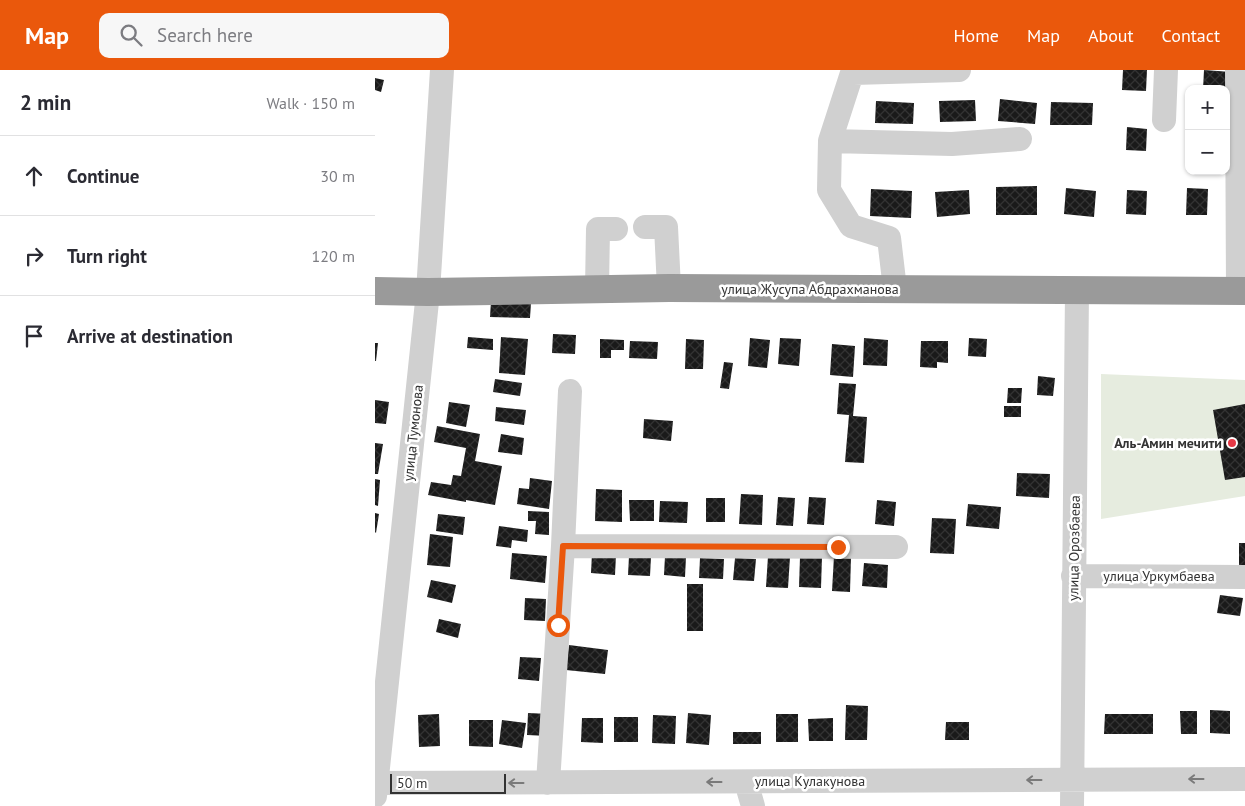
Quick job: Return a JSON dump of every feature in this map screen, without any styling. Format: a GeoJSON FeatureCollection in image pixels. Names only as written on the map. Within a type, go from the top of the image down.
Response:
{"type":"FeatureCollection","features":[{"type":"Feature","properties":{"kind":"highway","name":"улица Жусупа Абдрахманова"},"geometry":{"type":"LineString","coordinates":[[375,291],[428,292],[669,288],[1242,291]]}},
{"type":"Feature","properties":{"kind":"street","name":"улица Тумонова"},"geometry":{"type":"LineString","coordinates":[[375,788],[428,292],[442,70]]}},
{"type":"Feature","properties":{"kind":"street"},"geometry":{"type":"LineString","coordinates":[[895,289],[889,238],[851,226],[829,190],[830,141],[853,72],[959,70]]}},
{"type":"Feature","properties":{"kind":"street"},"geometry":{"type":"LineString","coordinates":[[1164,120],[1166,70]]}},
{"type":"Feature","properties":{"kind":"street"},"geometry":{"type":"LineString","coordinates":[[1237,70],[1242,291]]}},
{"type":"Feature","properties":{"kind":"street"},"geometry":{"type":"LineString","coordinates":[[830,141],[952,144],[1020,139]]}},
{"type":"Feature","properties":{"kind":"street"},"geometry":{"type":"LineString","coordinates":[[645,227],[666,227],[669,288]]}},
{"type":"Feature","properties":{"kind":"street"},"geometry":{"type":"LineString","coordinates":[[597,289],[598,229],[616,229]]}},
{"type":"Feature","properties":{"kind":"street","name":"улица Орозбаева"},"geometry":{"type":"LineString","coordinates":[[1072,806],[1077,291]]}},
{"type":"Feature","properties":{"kind":"street"},"geometry":{"type":"LineString","coordinates":[[548,783],[563,546],[570,391]]}},
{"type":"Feature","properties":{"kind":"street"},"geometry":{"type":"LineString","coordinates":[[563,546],[896,547]]}},
{"type":"Feature","properties":{"kind":"street","name":"улица Уркумбаева"},"geometry":{"type":"LineString","coordinates":[[1073,576],[1245,577]]}},
{"type":"Feature","properties":{"kind":"street","name":"улица Кулакунова"},"geometry":{"type":"LineString","coordinates":[[375,788],[548,783],[1245,779]]}},
{"type":"Feature","properties":{"kind":"street"},"geometry":{"type":"LineString","coordinates":[[746,782],[753,806]]}},
{"type":"Feature","properties":{"kind":"shaded area"},"geometry":{"type":"Polygon","coordinates":[[[1101,374],[1245,380],[1245,496],[1101,519],[1101,374]]]}},
{"type":"Feature","properties":{"kind":"building"},"geometry":{"type":"Polygon","coordinates":[[[1123,70],[1147,70],[1146,91],[1122,90],[1123,70]]]}},
{"type":"Feature","properties":{"kind":"building"},"geometry":{"type":"Polygon","coordinates":[[[1204,70],[1231,72],[1227,85],[1203,85],[1204,70]]]}},
{"type":"Feature","properties":{"kind":"building"},"geometry":{"type":"Polygon","coordinates":[[[375,78],[384,80],[381,92],[375,90],[375,78]]]}},
{"type":"Feature","properties":{"kind":"building"},"geometry":{"type":"Polygon","coordinates":[[[1000,99],[1037,103],[1035,124],[998,121],[1000,99]]]}},
{"type":"Feature","properties":{"kind":"building"},"geometry":{"type":"Polygon","coordinates":[[[975,100],[976,121],[940,122],[939,101],[975,100]]]}},
{"type":"Feature","properties":{"kind":"building"},"geometry":{"type":"Polygon","coordinates":[[[876,101],[914,103],[913,124],[875,123],[876,101]]]}},
{"type":"Feature","properties":{"kind":"building"},"geometry":{"type":"Polygon","coordinates":[[[1051,102],[1093,103],[1092,125],[1050,125],[1051,102]]]}},
{"type":"Feature","properties":{"kind":"building"},"geometry":{"type":"Polygon","coordinates":[[[1127,127],[1147,129],[1146,151],[1126,150],[1127,127]]]}},
{"type":"Feature","properties":{"kind":"building"},"geometry":{"type":"Polygon","coordinates":[[[1037,186],[1037,215],[996,215],[996,187],[1037,186]]]}},
{"type":"Feature","properties":{"kind":"building"},"geometry":{"type":"Polygon","coordinates":[[[1066,188],[1096,191],[1094,217],[1064,214],[1066,188]]]}},
{"type":"Feature","properties":{"kind":"building"},"geometry":{"type":"Polygon","coordinates":[[[1187,188],[1208,189],[1207,215],[1186,215],[1187,188]]]}},
{"type":"Feature","properties":{"kind":"building"},"geometry":{"type":"Polygon","coordinates":[[[871,189],[912,191],[911,218],[870,216],[871,189]]]}},
{"type":"Feature","properties":{"kind":"building"},"geometry":{"type":"Polygon","coordinates":[[[969,190],[970,214],[937,217],[935,192],[969,190]]]}},
{"type":"Feature","properties":{"kind":"building"},"geometry":{"type":"Polygon","coordinates":[[[1127,190],[1147,191],[1146,215],[1126,214],[1127,190]]]}},
{"type":"Feature","properties":{"kind":"building"},"geometry":{"type":"Polygon","coordinates":[[[491,301],[531,303],[530,318],[490,317],[491,301]]]}},
{"type":"Feature","properties":{"kind":"building"},"geometry":{"type":"Polygon","coordinates":[[[553,334],[576,335],[575,354],[552,353],[553,334]]]}},
{"type":"Feature","properties":{"kind":"building"},"geometry":{"type":"Polygon","coordinates":[[[468,337],[493,339],[493,350],[467,348],[468,337]]]}},
{"type":"Feature","properties":{"kind":"building"},"geometry":{"type":"Polygon","coordinates":[[[501,337],[528,339],[525,375],[499,373],[501,337]]]}},
{"type":"Feature","properties":{"kind":"building"},"geometry":{"type":"Polygon","coordinates":[[[750,338],[770,340],[767,368],[748,366],[750,338]]]}},
{"type":"Feature","properties":{"kind":"building"},"geometry":{"type":"Polygon","coordinates":[[[780,338],[801,339],[799,366],[778,364],[780,338]]]}},
{"type":"Feature","properties":{"kind":"building"},"geometry":{"type":"Polygon","coordinates":[[[864,338],[888,340],[887,366],[863,365],[864,338]]]}},
{"type":"Feature","properties":{"kind":"building"},"geometry":{"type":"Polygon","coordinates":[[[969,338],[987,339],[986,357],[968,356],[969,338]]]}},
{"type":"Feature","properties":{"kind":"building"},"geometry":{"type":"Polygon","coordinates":[[[600,339],[624,340],[624,350],[611,350],[611,358],[600,358],[600,339]]]}},
{"type":"Feature","properties":{"kind":"building"},"geometry":{"type":"Polygon","coordinates":[[[686,339],[704,340],[703,369],[685,369],[686,339]]]}},
{"type":"Feature","properties":{"kind":"building"},"geometry":{"type":"Polygon","coordinates":[[[630,341],[658,342],[657,359],[629,358],[630,341]]]}},
{"type":"Feature","properties":{"kind":"building"},"geometry":{"type":"Polygon","coordinates":[[[921,341],[948,341],[948,363],[937,362],[937,368],[920,367],[921,341]]]}},
{"type":"Feature","properties":{"kind":"building"},"geometry":{"type":"Polygon","coordinates":[[[375,343],[378,343],[376,361],[375,361],[375,343]]]}},
{"type":"Feature","properties":{"kind":"building"},"geometry":{"type":"Polygon","coordinates":[[[832,344],[855,346],[853,377],[830,375],[832,344]]]}},
{"type":"Feature","properties":{"kind":"building"},"geometry":{"type":"Polygon","coordinates":[[[724,362],[733,363],[729,389],[720,388],[724,362]]]}},
{"type":"Feature","properties":{"kind":"building"},"geometry":{"type":"Polygon","coordinates":[[[1038,376],[1055,378],[1053,396],[1037,395],[1038,376]]]}},
{"type":"Feature","properties":{"kind":"building"},"geometry":{"type":"Polygon","coordinates":[[[495,379],[522,383],[520,396],[493,392],[495,379]]]}},
{"type":"Feature","properties":{"kind":"building"},"geometry":{"type":"Polygon","coordinates":[[[839,383],[856,384],[853,416],[867,417],[864,463],[845,462],[849,415],[837,414],[839,383]]]}},
{"type":"Feature","properties":{"kind":"building"},"geometry":{"type":"Polygon","coordinates":[[[1008,388],[1022,388],[1021,403],[1007,403],[1008,388]]]}},
{"type":"Feature","properties":{"kind":"building"},"geometry":{"type":"Polygon","coordinates":[[[375,400],[389,402],[386,424],[375,423],[375,400]]]}},
{"type":"Feature","properties":{"kind":"building"},"geometry":{"type":"Polygon","coordinates":[[[449,402],[470,405],[466,427],[446,423],[449,402]]]}},
{"type":"Feature","properties":{"kind":"building","name":"Аль-Амин мечити"},"geometry":{"type":"Polygon","coordinates":[[[1245,404],[1245,477],[1225,480],[1213,410],[1245,404]]]}},
{"type":"Feature","properties":{"kind":"building"},"geometry":{"type":"Polygon","coordinates":[[[1004,406],[1021,406],[1021,417],[1004,417],[1004,406]]]}},
{"type":"Feature","properties":{"kind":"building"},"geometry":{"type":"Polygon","coordinates":[[[496,407],[526,410],[524,425],[495,421],[496,407]]]}},
{"type":"Feature","properties":{"kind":"building"},"geometry":{"type":"Polygon","coordinates":[[[644,419],[673,421],[671,441],[643,438],[644,419]]]}},
{"type":"Feature","properties":{"kind":"building"},"geometry":{"type":"Polygon","coordinates":[[[437,426],[480,434],[475,461],[502,466],[495,505],[428,495],[431,482],[451,485],[453,475],[461,476],[466,448],[434,442],[437,426]]]}},
{"type":"Feature","properties":{"kind":"building"},"geometry":{"type":"Polygon","coordinates":[[[501,434],[524,438],[522,455],[498,452],[501,434]]]}},
{"type":"Feature","properties":{"kind":"building"},"geometry":{"type":"Polygon","coordinates":[[[375,443],[383,444],[378,474],[375,474],[375,443]]]}},
{"type":"Feature","properties":{"kind":"building"},"geometry":{"type":"Polygon","coordinates":[[[1017,473],[1050,474],[1049,498],[1016,496],[1017,473]]]}},
{"type":"Feature","properties":{"kind":"building"},"geometry":{"type":"Polygon","coordinates":[[[530,478],[552,481],[549,509],[517,504],[519,488],[529,489],[530,478]]]}},
{"type":"Feature","properties":{"kind":"building"},"geometry":{"type":"Polygon","coordinates":[[[375,479],[380,480],[378,506],[375,505],[375,479]]]}},
{"type":"Feature","properties":{"kind":"building"},"geometry":{"type":"Polygon","coordinates":[[[596,489],[622,490],[622,522],[595,521],[596,489]]]}},
{"type":"Feature","properties":{"kind":"building"},"geometry":{"type":"Polygon","coordinates":[[[741,494],[763,495],[762,525],[739,524],[741,494]]]}},
{"type":"Feature","properties":{"kind":"building"},"geometry":{"type":"Polygon","coordinates":[[[778,497],[795,498],[793,526],[776,525],[778,497]]]}},
{"type":"Feature","properties":{"kind":"building"},"geometry":{"type":"Polygon","coordinates":[[[809,497],[826,498],[824,525],[807,524],[809,497]]]}},
{"type":"Feature","properties":{"kind":"building"},"geometry":{"type":"Polygon","coordinates":[[[706,498],[725,498],[725,522],[706,522],[706,498]]]}},
{"type":"Feature","properties":{"kind":"building"},"geometry":{"type":"Polygon","coordinates":[[[629,500],[654,500],[654,521],[630,521],[629,500]]]}},
{"type":"Feature","properties":{"kind":"building"},"geometry":{"type":"Polygon","coordinates":[[[877,500],[896,502],[894,526],[875,524],[877,500]]]}},
{"type":"Feature","properties":{"kind":"building"},"geometry":{"type":"Polygon","coordinates":[[[660,501],[688,502],[687,523],[659,522],[660,501]]]}},
{"type":"Feature","properties":{"kind":"building"},"geometry":{"type":"Polygon","coordinates":[[[968,504],[1001,507],[999,529],[966,526],[968,504]]]}},
{"type":"Feature","properties":{"kind":"building"},"geometry":{"type":"Polygon","coordinates":[[[528,511],[549,512],[549,535],[535,534],[536,521],[528,521],[528,511]]]}},
{"type":"Feature","properties":{"kind":"building"},"geometry":{"type":"Polygon","coordinates":[[[375,513],[379,514],[376,533],[375,532],[375,513]]]}},
{"type":"Feature","properties":{"kind":"building"},"geometry":{"type":"Polygon","coordinates":[[[438,514],[465,517],[463,535],[436,531],[438,514]]]}},
{"type":"Feature","properties":{"kind":"building"},"geometry":{"type":"Polygon","coordinates":[[[932,518],[956,519],[954,554],[930,553],[932,518]]]}},
{"type":"Feature","properties":{"kind":"building"},"geometry":{"type":"Polygon","coordinates":[[[499,526],[528,530],[527,542],[512,540],[511,548],[496,546],[499,526]]]}},
{"type":"Feature","properties":{"kind":"building"},"geometry":{"type":"Polygon","coordinates":[[[430,534],[453,537],[450,567],[427,565],[430,534]]]}},
{"type":"Feature","properties":{"kind":"building"},"geometry":{"type":"Polygon","coordinates":[[[1239,543],[1245,543],[1245,568],[1239,568],[1239,543]]]}},
{"type":"Feature","properties":{"kind":"building"},"geometry":{"type":"Polygon","coordinates":[[[512,553],[547,556],[545,583],[510,579],[512,553]]]}},
{"type":"Feature","properties":{"kind":"building"},"geometry":{"type":"Polygon","coordinates":[[[592,553],[616,555],[615,575],[591,573],[592,553]]]}},
{"type":"Feature","properties":{"kind":"building"},"geometry":{"type":"Polygon","coordinates":[[[629,556],[651,557],[650,576],[628,575],[629,556]]]}},
{"type":"Feature","properties":{"kind":"building"},"geometry":{"type":"Polygon","coordinates":[[[665,556],[686,557],[685,577],[664,575],[665,556]]]}},
{"type":"Feature","properties":{"kind":"building"},"geometry":{"type":"Polygon","coordinates":[[[768,556],[790,557],[788,588],[766,587],[768,556]]]}},
{"type":"Feature","properties":{"kind":"building"},"geometry":{"type":"Polygon","coordinates":[[[834,556],[851,557],[850,592],[832,591],[834,556]]]}},
{"type":"Feature","properties":{"kind":"building"},"geometry":{"type":"Polygon","coordinates":[[[800,557],[822,557],[821,588],[799,587],[800,557]]]}},
{"type":"Feature","properties":{"kind":"building"},"geometry":{"type":"Polygon","coordinates":[[[700,558],[724,559],[723,579],[699,578],[700,558]]]}},
{"type":"Feature","properties":{"kind":"building"},"geometry":{"type":"Polygon","coordinates":[[[735,558],[756,559],[754,581],[733,580],[735,558]]]}},
{"type":"Feature","properties":{"kind":"building"},"geometry":{"type":"Polygon","coordinates":[[[864,563],[888,565],[887,588],[862,586],[864,563]]]}},
{"type":"Feature","properties":{"kind":"building"},"geometry":{"type":"Polygon","coordinates":[[[431,580],[456,585],[452,603],[427,597],[431,580]]]}},
{"type":"Feature","properties":{"kind":"building"},"geometry":{"type":"Polygon","coordinates":[[[687,584],[703,584],[703,631],[687,631],[687,584]]]}},
{"type":"Feature","properties":{"kind":"building"},"geometry":{"type":"Polygon","coordinates":[[[1220,595],[1243,598],[1240,616],[1217,613],[1220,595]]]}},
{"type":"Feature","properties":{"kind":"building"},"geometry":{"type":"Polygon","coordinates":[[[525,598],[546,599],[545,621],[524,620],[525,598]]]}},
{"type":"Feature","properties":{"kind":"building"},"geometry":{"type":"Polygon","coordinates":[[[439,619],[461,624],[458,638],[436,632],[439,619]]]}},
{"type":"Feature","properties":{"kind":"building"},"geometry":{"type":"Polygon","coordinates":[[[569,645],[608,650],[605,674],[566,670],[569,645]]]}},
{"type":"Feature","properties":{"kind":"building"},"geometry":{"type":"Polygon","coordinates":[[[520,657],[541,658],[539,681],[518,679],[520,657]]]}},
{"type":"Feature","properties":{"kind":"building"},"geometry":{"type":"Polygon","coordinates":[[[846,705],[868,706],[867,740],[845,740],[846,705]]]}},
{"type":"Feature","properties":{"kind":"building"},"geometry":{"type":"Polygon","coordinates":[[[1210,710],[1230,711],[1230,734],[1210,733],[1210,710]]]}},
{"type":"Feature","properties":{"kind":"building"},"geometry":{"type":"Polygon","coordinates":[[[1180,711],[1197,711],[1197,734],[1181,734],[1180,711]]]}},
{"type":"Feature","properties":{"kind":"building"},"geometry":{"type":"Polygon","coordinates":[[[528,713],[550,714],[548,736],[527,735],[528,713]]]}},
{"type":"Feature","properties":{"kind":"building"},"geometry":{"type":"Polygon","coordinates":[[[688,713],[711,715],[709,745],[686,743],[688,713]]]}},
{"type":"Feature","properties":{"kind":"building"},"geometry":{"type":"Polygon","coordinates":[[[439,714],[440,746],[419,747],[418,715],[439,714]]]}},
{"type":"Feature","properties":{"kind":"building"},"geometry":{"type":"Polygon","coordinates":[[[776,714],[798,714],[798,742],[776,742],[776,714]]]}},
{"type":"Feature","properties":{"kind":"building"},"geometry":{"type":"Polygon","coordinates":[[[1105,714],[1153,714],[1153,734],[1104,734],[1105,714]]]}},
{"type":"Feature","properties":{"kind":"building"},"geometry":{"type":"Polygon","coordinates":[[[653,715],[676,716],[675,744],[652,743],[653,715]]]}},
{"type":"Feature","properties":{"kind":"building"},"geometry":{"type":"Polygon","coordinates":[[[614,717],[638,717],[638,742],[614,742],[614,717]]]}},
{"type":"Feature","properties":{"kind":"building"},"geometry":{"type":"Polygon","coordinates":[[[582,718],[603,718],[603,743],[581,742],[582,718]]]}},
{"type":"Feature","properties":{"kind":"building"},"geometry":{"type":"Polygon","coordinates":[[[833,718],[833,741],[809,741],[808,719],[833,718]]]}},
{"type":"Feature","properties":{"kind":"building"},"geometry":{"type":"Polygon","coordinates":[[[469,720],[493,720],[493,747],[469,746],[469,720]]]}},
{"type":"Feature","properties":{"kind":"building"},"geometry":{"type":"Polygon","coordinates":[[[502,720],[526,723],[522,748],[499,744],[502,720]]]}},
{"type":"Feature","properties":{"kind":"building"},"geometry":{"type":"Polygon","coordinates":[[[946,722],[969,722],[969,740],[945,740],[946,722]]]}},
{"type":"Feature","properties":{"kind":"building"},"geometry":{"type":"Polygon","coordinates":[[[733,732],[761,732],[761,744],[733,744],[733,732]]]}},
{"type":"Feature","properties":{"kind":"place","name":"Аль-Амин мечити"},"geometry":{"type":"Point","coordinates":[1232,443]}},
{"type":"Feature","properties":{"kind":"route"},"geometry":{"type":"LineString","coordinates":[[558,625],[563,546],[838,547]]}}]}
